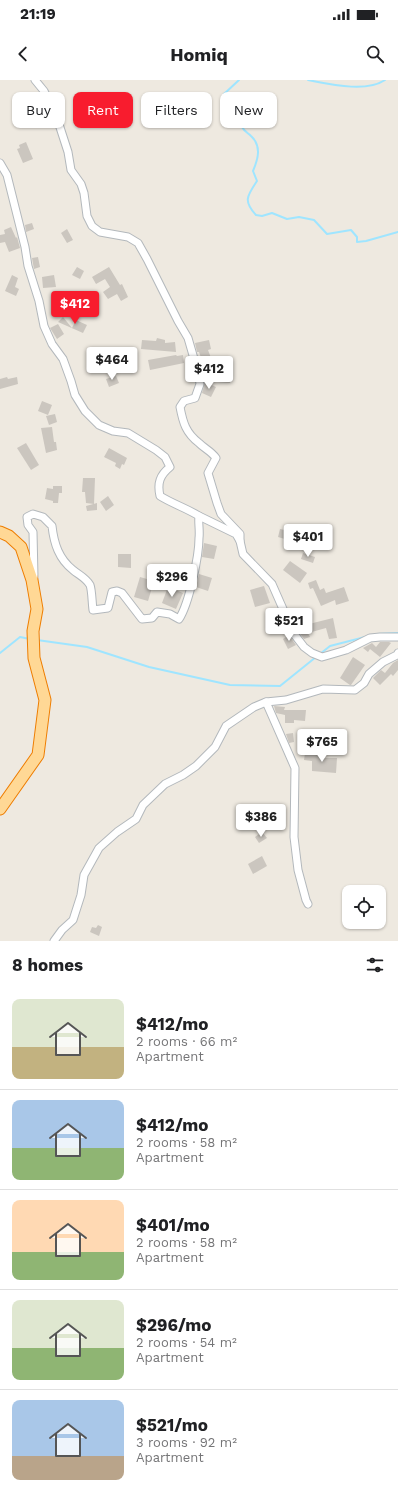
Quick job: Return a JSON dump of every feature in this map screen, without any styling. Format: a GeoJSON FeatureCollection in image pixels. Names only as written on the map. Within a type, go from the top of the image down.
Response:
{"type":"FeatureCollection","features":[{"type":"Feature","properties":{"kind":"highway"},"geometry":{"type":"LineString","coordinates":[[0,532],[9,536],[21,547],[33,587],[37,609],[34,631],[34,658],[45,700],[38,755],[0,808]]}},
{"type":"Feature","properties":{"kind":"street"},"geometry":{"type":"LineString","coordinates":[[35,80],[44,90],[56,115],[68,152],[71,170],[81,184],[84,193],[87,216],[92,226],[100,232],[128,237],[138,243],[147,258],[178,322],[188,338],[200,384],[195,398],[184,401],[180,407],[183,420],[189,434],[211,451],[216,458],[208,472],[221,514],[240,534],[243,554],[272,584],[294,634],[304,647],[312,653],[322,657],[346,650],[370,638],[386,636],[398,637]]}},
{"type":"Feature","properties":{"kind":"street"},"geometry":{"type":"LineString","coordinates":[[0,163],[7,175],[28,266],[39,301],[44,326],[52,344],[63,359],[72,381],[75,395],[85,411],[99,425],[128,433],[165,457],[170,467],[163,473],[158,483],[160,496],[171,503],[188,509],[236,534],[240,541]]}},
{"type":"Feature","properties":{"kind":"street"},"geometry":{"type":"LineString","coordinates":[[33,587],[33,532],[28,525],[27,517],[33,514],[43,517],[52,526],[54,540],[60,557],[73,570],[85,578],[90,585],[93,610],[108,608],[112,592],[117,591],[126,598],[142,619],[152,618],[157,612],[170,614],[179,619],[186,605],[195,565],[199,538],[199,516]]}},
{"type":"Feature","properties":{"kind":"street"},"geometry":{"type":"LineString","coordinates":[[54,941],[62,930],[73,920],[81,895],[84,875],[99,848],[117,832],[136,819],[143,805],[165,784],[183,775],[196,766],[214,747],[226,726],[254,706],[266,702],[286,700],[323,689],[355,690],[364,683],[373,670],[398,653]]}},
{"type":"Feature","properties":{"kind":"street"},"geometry":{"type":"LineString","coordinates":[[266,702],[295,768],[294,837],[298,870],[308,904]]}},
{"type":"Feature","properties":{"kind":"building"},"geometry":{"type":"Polygon","coordinates":[[[26,142],[33,159],[23,163],[17,149],[20,148],[19,145],[26,142]]]}},
{"type":"Feature","properties":{"kind":"building"},"geometry":{"type":"Polygon","coordinates":[[[32,223],[34,229],[26,232],[25,225],[32,223]]]}},
{"type":"Feature","properties":{"kind":"building"},"geometry":{"type":"Polygon","coordinates":[[[11,227],[16,238],[17,237],[20,248],[9,252],[5,242],[0,243],[0,235],[5,234],[4,230],[11,227]]]}},
{"type":"Feature","properties":{"kind":"building"},"geometry":{"type":"Polygon","coordinates":[[[67,229],[73,240],[67,243],[61,233],[67,229]]]}},
{"type":"Feature","properties":{"kind":"building"},"geometry":{"type":"Polygon","coordinates":[[[38,257],[40,267],[34,269],[32,258],[38,257]]]}},
{"type":"Feature","properties":{"kind":"building"},"geometry":{"type":"Polygon","coordinates":[[[77,267],[84,271],[80,279],[72,275],[77,267]]]}},
{"type":"Feature","properties":{"kind":"building"},"geometry":{"type":"Polygon","coordinates":[[[109,267],[120,285],[122,284],[128,297],[121,301],[117,294],[108,299],[103,292],[110,287],[105,279],[96,284],[92,277],[109,267]]]}},
{"type":"Feature","properties":{"kind":"building"},"geometry":{"type":"Polygon","coordinates":[[[12,275],[18,278],[15,287],[19,289],[16,296],[5,291],[12,275]]]}},
{"type":"Feature","properties":{"kind":"building"},"geometry":{"type":"Polygon","coordinates":[[[54,275],[56,287],[43,288],[42,277],[54,275]]]}},
{"type":"Feature","properties":{"kind":"building"},"geometry":{"type":"Polygon","coordinates":[[[63,317],[72,328],[76,320],[87,325],[83,333],[58,322],[63,317]]]}},
{"type":"Feature","properties":{"kind":"building"},"geometry":{"type":"Polygon","coordinates":[[[58,324],[64,334],[57,339],[50,328],[58,324]]]}},
{"type":"Feature","properties":{"kind":"building"},"geometry":{"type":"Polygon","coordinates":[[[157,338],[165,340],[165,343],[175,342],[176,352],[141,349],[142,340],[156,341],[157,338]]]}},
{"type":"Feature","properties":{"kind":"building"},"geometry":{"type":"Polygon","coordinates":[[[209,340],[211,349],[208,350],[214,366],[205,369],[199,352],[197,352],[195,343],[209,340]]]}},
{"type":"Feature","properties":{"kind":"building"},"geometry":{"type":"Polygon","coordinates":[[[183,355],[184,363],[150,370],[148,360],[183,355]]]}},
{"type":"Feature","properties":{"kind":"building"},"geometry":{"type":"Polygon","coordinates":[[[219,372],[231,373],[230,383],[218,382],[219,372]]]}},
{"type":"Feature","properties":{"kind":"building"},"geometry":{"type":"Polygon","coordinates":[[[116,376],[119,383],[109,387],[106,379],[116,376]]]}},
{"type":"Feature","properties":{"kind":"building"},"geometry":{"type":"Polygon","coordinates":[[[7,377],[8,379],[17,377],[18,384],[0,389],[0,379],[7,377]]]}},
{"type":"Feature","properties":{"kind":"building"},"geometry":{"type":"Polygon","coordinates":[[[205,382],[216,387],[211,397],[202,393],[205,382]]]}},
{"type":"Feature","properties":{"kind":"building"},"geometry":{"type":"Polygon","coordinates":[[[42,401],[52,405],[48,415],[38,411],[42,401]]]}},
{"type":"Feature","properties":{"kind":"building"},"geometry":{"type":"Polygon","coordinates":[[[55,414],[57,422],[49,425],[46,416],[55,414]]]}},
{"type":"Feature","properties":{"kind":"building"},"geometry":{"type":"Polygon","coordinates":[[[52,427],[54,442],[56,442],[57,450],[46,453],[41,428],[52,427]]]}},
{"type":"Feature","properties":{"kind":"building"},"geometry":{"type":"Polygon","coordinates":[[[26,443],[39,465],[31,470],[17,448],[26,443]]]}},
{"type":"Feature","properties":{"kind":"building"},"geometry":{"type":"Polygon","coordinates":[[[109,448],[127,458],[124,465],[122,464],[120,469],[115,466],[116,463],[104,457],[109,448]]]}},
{"type":"Feature","properties":{"kind":"building"},"geometry":{"type":"Polygon","coordinates":[[[83,478],[95,478],[94,504],[86,503],[85,492],[82,492],[83,478]]]}},
{"type":"Feature","properties":{"kind":"building"},"geometry":{"type":"Polygon","coordinates":[[[53,486],[62,486],[62,493],[59,493],[58,503],[53,503],[53,501],[45,499],[47,488],[53,489],[53,486]]]}},
{"type":"Feature","properties":{"kind":"building"},"geometry":{"type":"Polygon","coordinates":[[[108,496],[114,505],[106,511],[100,502],[108,496]]]}},
{"type":"Feature","properties":{"kind":"building"},"geometry":{"type":"Polygon","coordinates":[[[97,503],[97,510],[87,511],[86,506],[97,503]]]}},
{"type":"Feature","properties":{"kind":"building"},"geometry":{"type":"Polygon","coordinates":[[[280,529],[297,533],[295,542],[278,537],[280,529]]]}},
{"type":"Feature","properties":{"kind":"building"},"geometry":{"type":"Polygon","coordinates":[[[204,543],[217,546],[214,559],[202,557],[204,543]]]}},
{"type":"Feature","properties":{"kind":"building"},"geometry":{"type":"Polygon","coordinates":[[[303,553],[315,557],[313,563],[301,559],[303,553]]]}},
{"type":"Feature","properties":{"kind":"building"},"geometry":{"type":"Polygon","coordinates":[[[118,554],[131,554],[131,568],[118,567],[118,554]]]}},
{"type":"Feature","properties":{"kind":"building"},"geometry":{"type":"Polygon","coordinates":[[[290,561],[307,573],[300,583],[283,570],[290,561]]]}},
{"type":"Feature","properties":{"kind":"building"},"geometry":{"type":"Polygon","coordinates":[[[199,574],[212,578],[208,591],[196,587],[199,574]]]}},
{"type":"Feature","properties":{"kind":"building"},"geometry":{"type":"Polygon","coordinates":[[[140,577],[154,581],[148,601],[134,597],[140,577]]]}},
{"type":"Feature","properties":{"kind":"building"},"geometry":{"type":"Polygon","coordinates":[[[316,580],[320,590],[324,588],[326,593],[344,587],[349,601],[336,605],[335,600],[321,606],[313,588],[310,589],[308,583],[316,580]]]}},
{"type":"Feature","properties":{"kind":"building"},"geometry":{"type":"Polygon","coordinates":[[[264,586],[270,603],[255,607],[250,590],[264,586]]]}},
{"type":"Feature","properties":{"kind":"building"},"geometry":{"type":"Polygon","coordinates":[[[168,587],[183,593],[176,609],[162,603],[168,587]]]}},
{"type":"Feature","properties":{"kind":"building"},"geometry":{"type":"Polygon","coordinates":[[[303,613],[305,625],[333,618],[337,638],[329,639],[326,628],[308,633],[310,637],[304,639],[298,631],[291,616],[303,613]]]}},
{"type":"Feature","properties":{"kind":"building"},"geometry":{"type":"Polygon","coordinates":[[[289,635],[296,645],[288,649],[283,639],[289,635]]]}},
{"type":"Feature","properties":{"kind":"building"},"geometry":{"type":"Polygon","coordinates":[[[380,642],[391,643],[380,657],[370,649],[368,652],[363,648],[372,643],[376,647],[380,642]]]}},
{"type":"Feature","properties":{"kind":"building"},"geometry":{"type":"Polygon","coordinates":[[[353,657],[365,665],[350,685],[340,678],[353,657]]]}},
{"type":"Feature","properties":{"kind":"building"},"geometry":{"type":"Polygon","coordinates":[[[398,660],[398,670],[393,676],[391,674],[380,685],[373,678],[381,670],[385,673],[393,663],[398,660]]]}},
{"type":"Feature","properties":{"kind":"building"},"geometry":{"type":"Polygon","coordinates":[[[274,706],[285,707],[284,710],[306,710],[305,721],[294,720],[294,723],[285,723],[285,715],[276,713],[274,706]]]}},
{"type":"Feature","properties":{"kind":"building"},"geometry":{"type":"Polygon","coordinates":[[[305,729],[316,731],[314,744],[303,742],[305,729]]]}},
{"type":"Feature","properties":{"kind":"building"},"geometry":{"type":"Polygon","coordinates":[[[293,733],[294,742],[289,743],[286,734],[293,733]]]}},
{"type":"Feature","properties":{"kind":"building"},"geometry":{"type":"Polygon","coordinates":[[[305,753],[322,754],[321,758],[337,758],[336,773],[312,771],[312,761],[304,760],[305,753]]]}},
{"type":"Feature","properties":{"kind":"building"},"geometry":{"type":"Polygon","coordinates":[[[262,832],[267,838],[259,843],[255,837],[262,832]]]}},
{"type":"Feature","properties":{"kind":"building"},"geometry":{"type":"Polygon","coordinates":[[[262,856],[267,866],[253,874],[248,864],[262,856]]]}},
{"type":"Feature","properties":{"kind":"building"},"geometry":{"type":"Polygon","coordinates":[[[98,925],[102,927],[99,936],[90,932],[92,927],[96,928],[98,925]]]}},
{"type":"Feature","properties":{"kind":"waterway"},"geometry":{"type":"LineString","coordinates":[[239,80],[224,94],[243,128],[257,144],[258,153],[253,171],[257,181],[248,198],[249,206],[256,215],[262,216],[272,213],[287,219],[299,217],[314,220],[327,234],[351,230],[357,237],[357,242],[398,232]]}},
{"type":"Feature","properties":{"kind":"waterway"},"geometry":{"type":"LineString","coordinates":[[308,80],[358,87],[377,84],[385,80]]}},
{"type":"Feature","properties":{"kind":"waterway"},"geometry":{"type":"LineString","coordinates":[[377,634],[398,633]]}},
{"type":"Feature","properties":{"kind":"waterway"},"geometry":{"type":"LineString","coordinates":[[0,653],[20,637],[30,639]]}},
{"type":"Feature","properties":{"kind":"waterway"},"geometry":{"type":"LineString","coordinates":[[320,654],[330,646],[365,637]]}},
{"type":"Feature","properties":{"kind":"waterway"},"geometry":{"type":"LineString","coordinates":[[37,640],[87,647],[149,667],[230,685],[280,686],[316,657]]}}]}
